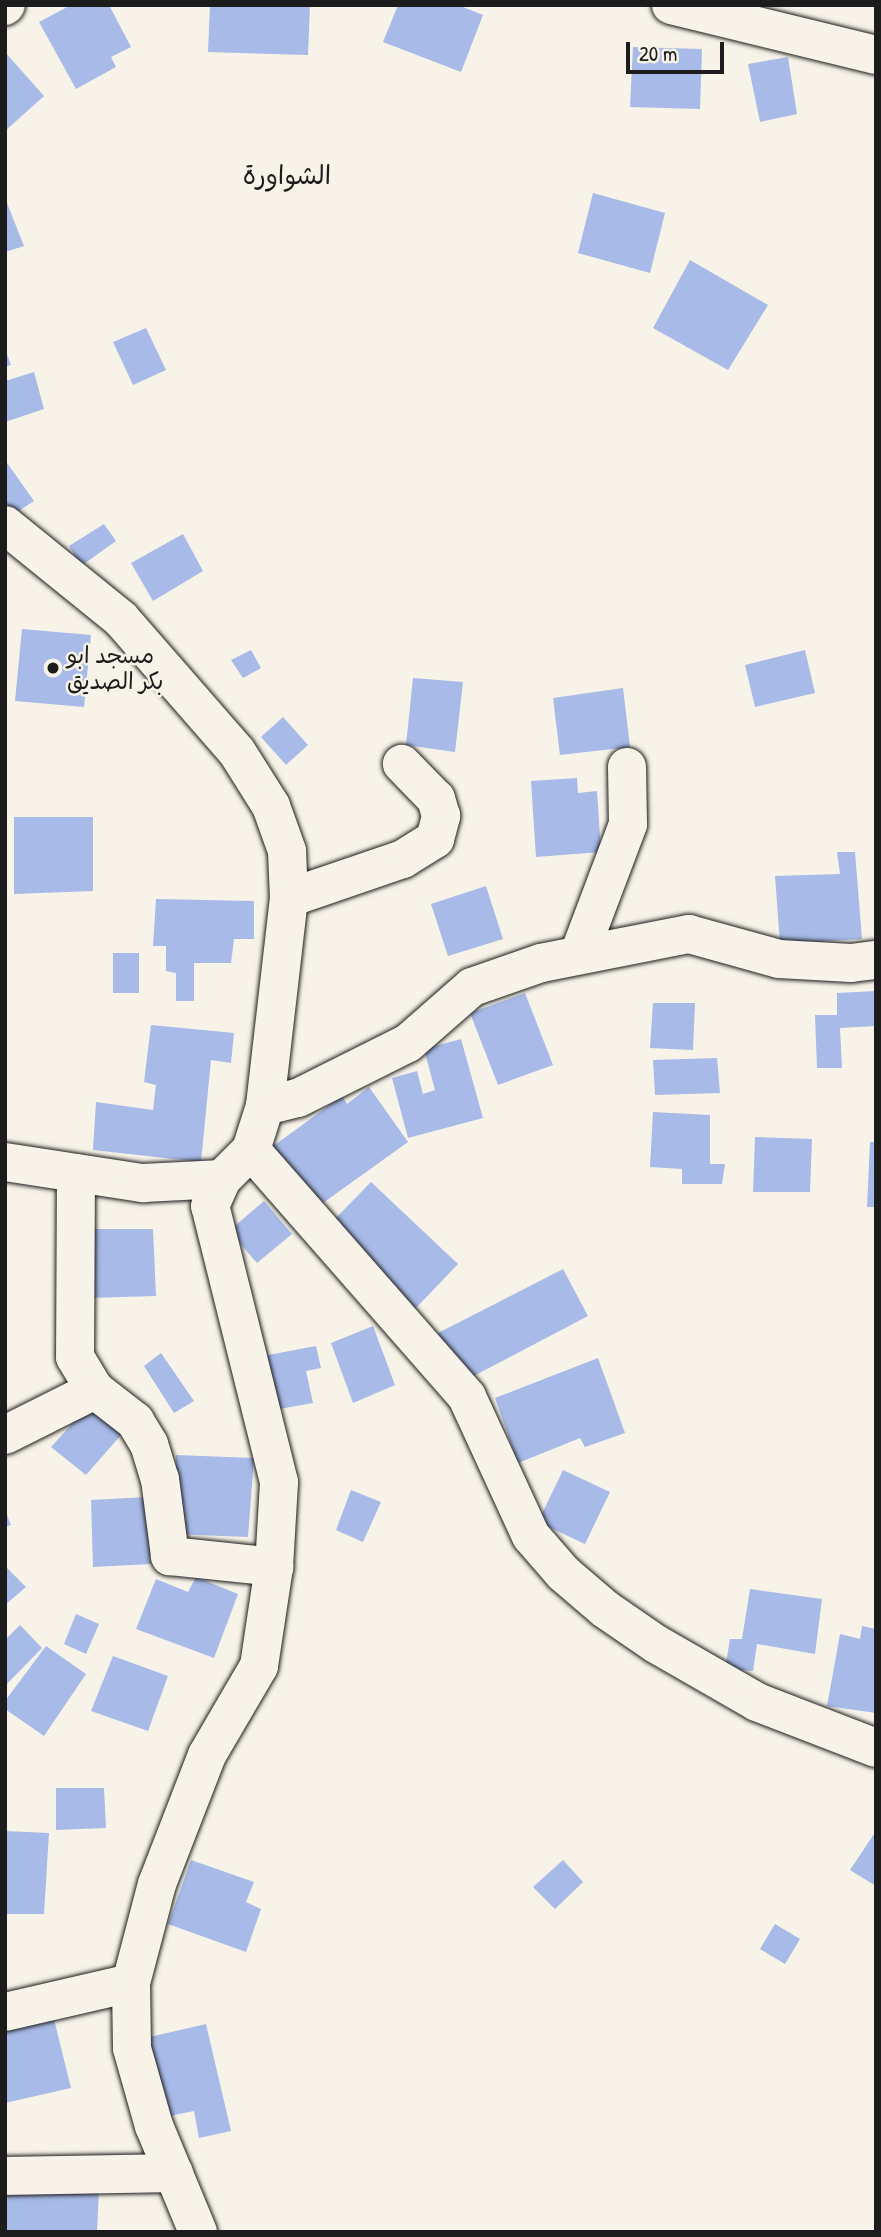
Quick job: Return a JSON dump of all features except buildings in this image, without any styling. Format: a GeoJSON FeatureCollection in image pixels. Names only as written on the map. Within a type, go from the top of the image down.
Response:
{"type":"FeatureCollection","features":[{"type":"Feature","properties":{"kind":"street"},"geometry":{"type":"LineString","coordinates":[[671,5],[876,55]]}},
{"type":"Feature","properties":{"kind":"street"},"geometry":{"type":"LineString","coordinates":[[5,525],[121,619],[237,752],[271,806],[288,850],[289,898],[265,1106],[251,1150],[222,1179],[210,1206],[279,1482],[274,1567],[259,1666],[207,1755],[157,1884],[131,1983],[132,2048],[154,2126],[198,2232]]}},
{"type":"Feature","properties":{"kind":"street"},"geometry":{"type":"LineString","coordinates":[[289,898],[403,859],[435,839],[442,816],[436,799],[402,764]]}},
{"type":"Feature","properties":{"kind":"street"},"geometry":{"type":"LineString","coordinates":[[579,954],[628,824],[627,767]]}},
{"type":"Feature","properties":{"kind":"street"},"geometry":{"type":"LineString","coordinates":[[265,1106],[298,1098],[408,1043],[472,986],[579,954],[689,934],[779,959],[851,963],[876,960]]}},
{"type":"Feature","properties":{"kind":"street"},"geometry":{"type":"LineString","coordinates":[[251,1150],[467,1397],[531,1536],[563,1573],[605,1609],[656,1644],[757,1702],[876,1748]]}},
{"type":"Feature","properties":{"kind":"street"},"geometry":{"type":"LineString","coordinates":[[5,1162],[143,1183],[222,1179]]}},
{"type":"Feature","properties":{"kind":"street"},"geometry":{"type":"LineString","coordinates":[[76,1173],[75,1357],[95,1390],[135,1421],[149,1444],[160,1479],[170,1556],[274,1567]]}},
{"type":"Feature","properties":{"kind":"street"},"geometry":{"type":"LineString","coordinates":[[5,1435],[95,1390]]}},
{"type":"Feature","properties":{"kind":"street"},"geometry":{"type":"LineString","coordinates":[[5,2012],[131,1983]]}},
{"type":"Feature","properties":{"kind":"street"},"geometry":{"type":"LineString","coordinates":[[5,2176],[174,2173]]}},
{"type":"Feature","properties":{"kind":"place","name":"مسجد ابو بكر الصديق"},"geometry":{"type":"Point","coordinates":[53,668]}},
{"type":"Feature","properties":{"kind":"district","name":"الشواورة"},"geometry":{"type":"Point","coordinates":[287,175]}}]}
